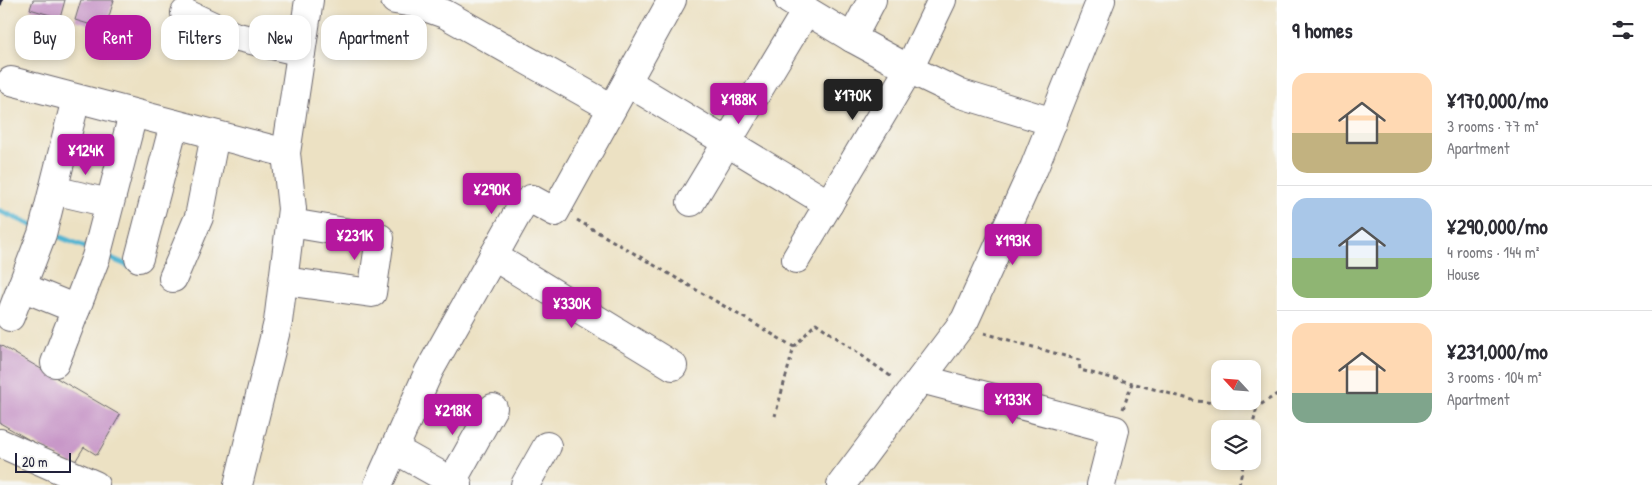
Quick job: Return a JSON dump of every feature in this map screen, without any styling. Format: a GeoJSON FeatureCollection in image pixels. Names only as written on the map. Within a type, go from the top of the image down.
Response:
{"type":"FeatureCollection","features":[{"type":"Feature","properties":{"kind":"street"},"geometry":{"type":"LineString","coordinates":[[307,15],[309,0]]}},
{"type":"Feature","properties":{"kind":"street"},"geometry":{"type":"LineString","coordinates":[[395,0],[414,3],[445,14],[612,108]]}},
{"type":"Feature","properties":{"kind":"street"},"geometry":{"type":"LineString","coordinates":[[378,485],[429,371],[521,207],[531,199],[555,212],[672,0]]}},
{"type":"Feature","properties":{"kind":"street"},"geometry":{"type":"LineString","coordinates":[[852,38],[872,0]]}},
{"type":"Feature","properties":{"kind":"street"},"geometry":{"type":"LineString","coordinates":[[796,259],[909,69],[942,0]]}},
{"type":"Feature","properties":{"kind":"street"},"geometry":{"type":"LineString","coordinates":[[841,485],[965,320],[1030,177],[1101,0]]}},
{"type":"Feature","properties":{"kind":"street"},"geometry":{"type":"LineString","coordinates":[[691,202],[727,142],[798,4],[852,38],[909,69],[962,94],[1053,122]]}},
{"type":"Feature","properties":{"kind":"street"},"geometry":{"type":"LineString","coordinates":[[185,13],[234,36],[249,40]]}},
{"type":"Feature","properties":{"kind":"street"},"geometry":{"type":"LineString","coordinates":[[241,484],[278,322],[284,281],[292,209],[286,153],[300,60]]}},
{"type":"Feature","properties":{"kind":"street"},"geometry":{"type":"LineString","coordinates":[[11,81],[286,153]]}},
{"type":"Feature","properties":{"kind":"street"},"geometry":{"type":"LineString","coordinates":[[627,82],[829,204]]}},
{"type":"Feature","properties":{"kind":"street"},"geometry":{"type":"LineString","coordinates":[[10,317],[42,234],[76,99]]}},
{"type":"Feature","properties":{"kind":"street"},"geometry":{"type":"LineString","coordinates":[[55,363],[96,257],[133,114]]}},
{"type":"Feature","properties":{"kind":"street"},"geometry":{"type":"LineString","coordinates":[[139,258],[174,124]]}},
{"type":"Feature","properties":{"kind":"street"},"geometry":{"type":"LineString","coordinates":[[173,278],[199,216],[215,135]]}},
{"type":"Feature","properties":{"kind":"street"},"geometry":{"type":"LineString","coordinates":[[53,190],[110,203]]}},
{"type":"Feature","properties":{"kind":"street"},"geometry":{"type":"LineString","coordinates":[[284,281],[372,293],[380,238],[291,223]]}},
{"type":"Feature","properties":{"kind":"street"},"geometry":{"type":"LineString","coordinates":[[493,256],[673,366]]}},
{"type":"Feature","properties":{"kind":"street"},"geometry":{"type":"LineString","coordinates":[[22,287],[76,310]]}},
{"type":"Feature","properties":{"kind":"street"},"geometry":{"type":"LineString","coordinates":[[916,385],[1115,430],[1100,485]]}},
{"type":"Feature","properties":{"kind":"street"},"geometry":{"type":"LineString","coordinates":[[394,449],[453,484],[493,408]]}},
{"type":"Feature","properties":{"kind":"street"},"geometry":{"type":"LineString","coordinates":[[0,443],[95,485]]}},
{"type":"Feature","properties":{"kind":"street"},"geometry":{"type":"LineString","coordinates":[[525,485],[547,446]]}},
{"type":"Feature","properties":{"kind":"path"},"geometry":{"type":"LineString","coordinates":[[557,209],[794,347]]}},
{"type":"Feature","properties":{"kind":"path"},"geometry":{"type":"LineString","coordinates":[[775,416],[794,347],[816,323],[916,385]]}},
{"type":"Feature","properties":{"kind":"path"},"geometry":{"type":"LineString","coordinates":[[960,326],[1079,360],[1080,370],[1196,401],[1211,402]]}},
{"type":"Feature","properties":{"kind":"path"},"geometry":{"type":"LineString","coordinates":[[1115,430],[1132,383]]}},
{"type":"Feature","properties":{"kind":"path"},"geometry":{"type":"LineString","coordinates":[[1261,404],[1277,394]]}},
{"type":"Feature","properties":{"kind":"path"},"geometry":{"type":"LineString","coordinates":[[1239,485],[1242,470]]}},
{"type":"Feature","properties":{"kind":"building"},"geometry":{"type":"Polygon","coordinates":[[[33,0],[65,0],[61,15],[50,15],[30,9],[33,0]]]}},
{"type":"Feature","properties":{"kind":"building"},"geometry":{"type":"Polygon","coordinates":[[[81,0],[114,0],[109,15],[85,15],[85,23],[75,20],[81,0]]]}},
{"type":"Feature","properties":{"kind":"building"},"geometry":{"type":"Polygon","coordinates":[[[0,345],[120,415],[97,455],[84,447],[73,465],[0,423],[0,345]]]}},
{"type":"Feature","properties":{"kind":"waterway"},"geometry":{"type":"LineString","coordinates":[[0,211],[37,227]]}},
{"type":"Feature","properties":{"kind":"waterway"},"geometry":{"type":"LineString","coordinates":[[50,233],[90,249]]}},
{"type":"Feature","properties":{"kind":"waterway"},"geometry":{"type":"LineString","coordinates":[[103,255],[134,268]]}},
{"type":"Feature","properties":{"kind":"railway"},"geometry":{"type":"LineString","coordinates":[[0,4],[1,0]]}}]}
